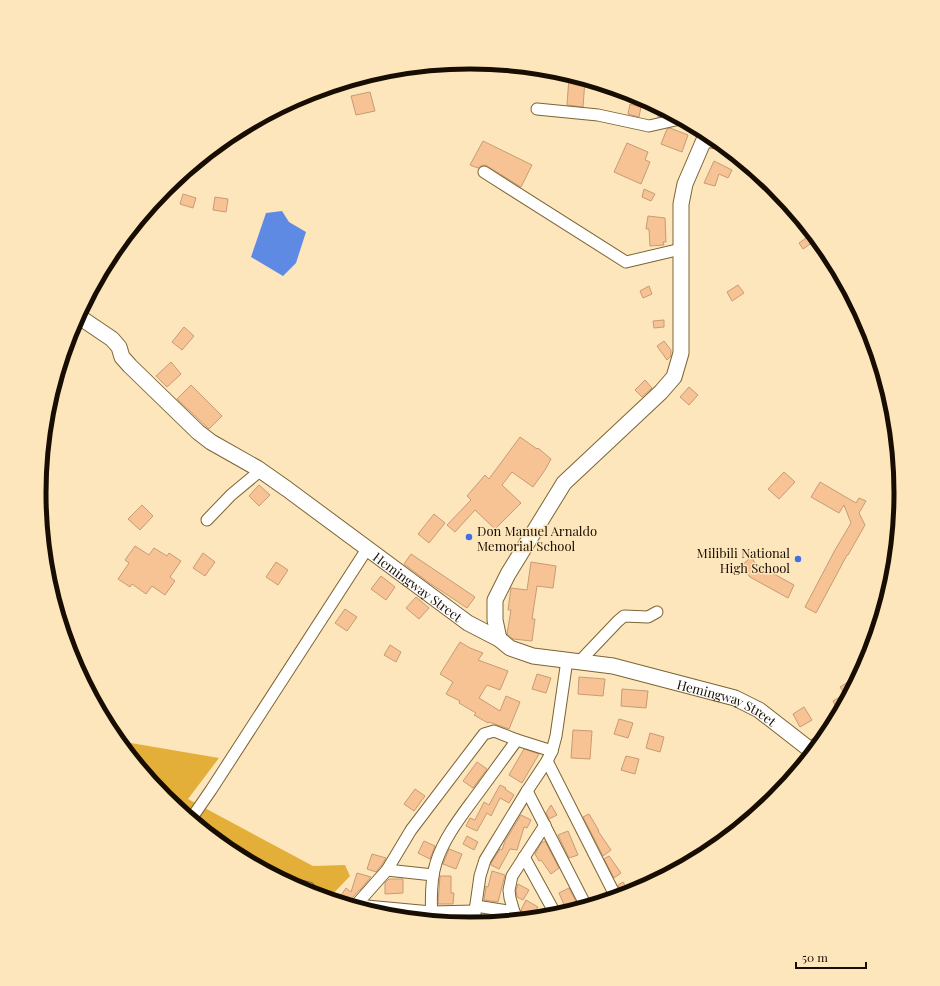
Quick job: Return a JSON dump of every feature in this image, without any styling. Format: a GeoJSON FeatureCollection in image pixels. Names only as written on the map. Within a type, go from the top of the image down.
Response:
{"type":"FeatureCollection","features":[{"type":"Feature","properties":{"kind":"main road"},"geometry":{"type":"LineString","coordinates":[[499,639],[495,620],[495,600],[508,574],[564,483],[661,392],[674,377],[681,353],[681,204],[685,184],[704,139]]}},
{"type":"Feature","properties":{"kind":"main road","name":"Hemingway Street"},"geometry":{"type":"LineString","coordinates":[[83,319],[112,338],[122,357],[130,366],[198,432],[211,442],[261,470],[468,623],[499,639],[510,648],[533,656],[613,666],[735,698],[759,710],[808,748]]}},
{"type":"Feature","properties":{"kind":"street"},"geometry":{"type":"LineString","coordinates":[[537,110],[598,115],[649,126],[672,121]]}},
{"type":"Feature","properties":{"kind":"street"},"geometry":{"type":"LineString","coordinates":[[484,172],[626,262],[681,249]]}},
{"type":"Feature","properties":{"kind":"street"},"geometry":{"type":"LineString","coordinates":[[207,520],[231,494],[261,470]]}},
{"type":"Feature","properties":{"kind":"street"},"geometry":{"type":"LineString","coordinates":[[194,815],[212,790],[368,549]]}},
{"type":"Feature","properties":{"kind":"street"},"geometry":{"type":"LineString","coordinates":[[475,917],[480,876],[485,860],[549,756],[556,736],[573,661],[624,616],[648,617],[658,612]]}},
{"type":"Feature","properties":{"kind":"street"},"geometry":{"type":"LineString","coordinates":[[358,902],[388,870],[410,830],[484,734],[494,731],[517,740],[549,756],[613,891]]}},
{"type":"Feature","properties":{"kind":"street"},"geometry":{"type":"LineString","coordinates":[[431,915],[433,875],[441,849],[459,820],[517,740]]}},
{"type":"Feature","properties":{"kind":"street"},"geometry":{"type":"LineString","coordinates":[[527,791],[584,902]]}},
{"type":"Feature","properties":{"kind":"street"},"geometry":{"type":"LineString","coordinates":[[515,914],[509,890],[512,876],[545,825]]}},
{"type":"Feature","properties":{"kind":"street"},"geometry":{"type":"LineString","coordinates":[[524,857],[553,909]]}},
{"type":"Feature","properties":{"kind":"street"},"geometry":{"type":"LineString","coordinates":[[388,870],[433,875]]}},
{"type":"Feature","properties":{"kind":"street"},"geometry":{"type":"LineString","coordinates":[[436,915],[475,909],[509,915]]}},
{"type":"Feature","properties":{"kind":"shaded area"},"geometry":{"type":"Polygon","coordinates":[[[127,742],[219,758],[188,799],[313,866],[345,865],[350,876],[333,894],[308,885],[282,873],[234,846],[190,812],[170,793],[151,773],[127,742]]]}},
{"type":"Feature","properties":{"kind":"water"},"geometry":{"type":"Polygon","coordinates":[[[282,211],[289,222],[306,232],[296,263],[283,276],[251,257],[266,213],[282,211]]]}},
{"type":"Feature","properties":{"kind":"building"},"geometry":{"type":"Polygon","coordinates":[[[569,80],[585,85],[583,107],[567,105],[569,80]]]}},
{"type":"Feature","properties":{"kind":"building"},"geometry":{"type":"Polygon","coordinates":[[[370,92],[375,111],[356,115],[351,96],[370,92]]]}},
{"type":"Feature","properties":{"kind":"building"},"geometry":{"type":"Polygon","coordinates":[[[630,104],[641,107],[639,117],[628,114],[630,104]]]}},
{"type":"Feature","properties":{"kind":"building"},"geometry":{"type":"Polygon","coordinates":[[[657,113],[663,116],[658,117],[657,113]]]}},
{"type":"Feature","properties":{"kind":"building"},"geometry":{"type":"Polygon","coordinates":[[[670,128],[688,135],[682,152],[661,144],[667,129],[670,128]]]}},
{"type":"Feature","properties":{"kind":"building"},"geometry":{"type":"Polygon","coordinates":[[[483,141],[532,165],[521,187],[485,165],[478,168],[470,165],[483,141]]]}},
{"type":"Feature","properties":{"kind":"building"},"geometry":{"type":"Polygon","coordinates":[[[627,143],[648,152],[645,160],[650,162],[641,184],[614,172],[627,143]]]}},
{"type":"Feature","properties":{"kind":"building"},"geometry":{"type":"Polygon","coordinates":[[[714,161],[732,170],[728,178],[719,174],[715,186],[704,183],[714,161]]]}},
{"type":"Feature","properties":{"kind":"building"},"geometry":{"type":"Polygon","coordinates":[[[644,189],[655,194],[651,201],[642,197],[644,189]]]}},
{"type":"Feature","properties":{"kind":"building"},"geometry":{"type":"Polygon","coordinates":[[[183,194],[196,198],[193,208],[180,204],[183,194]]]}},
{"type":"Feature","properties":{"kind":"building"},"geometry":{"type":"Polygon","coordinates":[[[215,197],[228,199],[226,212],[213,210],[215,197]]]}},
{"type":"Feature","properties":{"kind":"building"},"geometry":{"type":"Polygon","coordinates":[[[648,216],[665,218],[666,242],[663,242],[664,245],[650,246],[649,229],[646,229],[648,216]]]}},
{"type":"Feature","properties":{"kind":"building"},"geometry":{"type":"Polygon","coordinates":[[[808,237],[812,243],[803,249],[799,243],[808,237]]]}},
{"type":"Feature","properties":{"kind":"building"},"geometry":{"type":"Polygon","coordinates":[[[738,285],[744,293],[732,301],[727,292],[738,285]]]}},
{"type":"Feature","properties":{"kind":"building"},"geometry":{"type":"Polygon","coordinates":[[[649,286],[652,294],[643,298],[640,291],[649,286]]]}},
{"type":"Feature","properties":{"kind":"building"},"geometry":{"type":"Polygon","coordinates":[[[664,320],[664,327],[654,328],[653,321],[664,320]]]}},
{"type":"Feature","properties":{"kind":"building"},"geometry":{"type":"Polygon","coordinates":[[[184,327],[194,336],[182,350],[172,342],[184,327]]]}},
{"type":"Feature","properties":{"kind":"building"},"geometry":{"type":"Polygon","coordinates":[[[664,341],[671,350],[671,356],[667,360],[657,346],[664,341]]]}},
{"type":"Feature","properties":{"kind":"building"},"geometry":{"type":"Polygon","coordinates":[[[171,362],[181,374],[167,387],[156,376],[171,362]]]}},
{"type":"Feature","properties":{"kind":"building"},"geometry":{"type":"Polygon","coordinates":[[[645,380],[652,388],[642,397],[635,390],[645,380]]]}},
{"type":"Feature","properties":{"kind":"building"},"geometry":{"type":"Polygon","coordinates":[[[191,385],[222,416],[209,429],[177,399],[191,385]]]}},
{"type":"Feature","properties":{"kind":"building"},"geometry":{"type":"Polygon","coordinates":[[[689,387],[698,395],[689,405],[680,397],[689,387]]]}},
{"type":"Feature","properties":{"kind":"building"},"geometry":{"type":"Polygon","coordinates":[[[520,437],[537,449],[538,448],[551,459],[545,470],[533,487],[512,472],[502,485],[521,503],[495,529],[475,510],[455,532],[447,525],[471,500],[467,496],[485,475],[489,479],[520,437]]]}},
{"type":"Feature","properties":{"kind":"building"},"geometry":{"type":"Polygon","coordinates":[[[784,472],[795,482],[779,499],[768,489],[784,472]]]}},
{"type":"Feature","properties":{"kind":"building"},"geometry":{"type":"Polygon","coordinates":[[[820,482],[856,503],[859,498],[866,501],[859,513],[865,525],[816,613],[805,607],[851,523],[844,505],[839,513],[811,497],[820,482]]]}},
{"type":"Feature","properties":{"kind":"building"},"geometry":{"type":"Polygon","coordinates":[[[259,485],[270,495],[259,506],[249,496],[259,485]]]}},
{"type":"Feature","properties":{"kind":"building"},"geometry":{"type":"Polygon","coordinates":[[[142,505],[153,516],[140,530],[128,519],[142,505]]]}},
{"type":"Feature","properties":{"kind":"building"},"geometry":{"type":"Polygon","coordinates":[[[434,514],[445,523],[429,543],[418,534],[434,514]]]}},
{"type":"Feature","properties":{"kind":"building"},"geometry":{"type":"Polygon","coordinates":[[[135,546],[149,555],[154,548],[167,556],[169,553],[181,561],[170,577],[175,581],[165,595],[152,586],[146,594],[132,584],[130,587],[118,579],[129,563],[125,560],[135,546]]]}},
{"type":"Feature","properties":{"kind":"building"},"geometry":{"type":"Polygon","coordinates":[[[203,553],[215,562],[205,576],[193,568],[203,553]]]}},
{"type":"Feature","properties":{"kind":"building"},"geometry":{"type":"Polygon","coordinates":[[[411,554],[475,597],[467,608],[404,564],[411,554]]]}},
{"type":"Feature","properties":{"kind":"building"},"geometry":{"type":"Polygon","coordinates":[[[751,557],[756,564],[794,585],[788,598],[750,577],[741,566],[751,557]]]}},
{"type":"Feature","properties":{"kind":"building"},"geometry":{"type":"Polygon","coordinates":[[[276,562],[288,570],[278,585],[266,577],[276,562]]]}},
{"type":"Feature","properties":{"kind":"building"},"geometry":{"type":"Polygon","coordinates":[[[531,562],[556,566],[553,588],[537,586],[532,619],[535,619],[532,641],[513,639],[507,634],[511,610],[508,610],[511,588],[527,590],[531,562]]]}},
{"type":"Feature","properties":{"kind":"building"},"geometry":{"type":"Polygon","coordinates":[[[381,576],[395,587],[386,600],[371,589],[381,576]]]}},
{"type":"Feature","properties":{"kind":"building"},"geometry":{"type":"Polygon","coordinates":[[[416,597],[429,608],[419,619],[406,608],[416,597]]]}},
{"type":"Feature","properties":{"kind":"building"},"geometry":{"type":"Polygon","coordinates":[[[345,609],[357,617],[347,631],[335,623],[345,609]]]}},
{"type":"Feature","properties":{"kind":"building"},"geometry":{"type":"Polygon","coordinates":[[[460,642],[483,653],[478,660],[508,671],[500,690],[487,685],[479,698],[500,711],[506,696],[520,702],[509,729],[489,722],[488,723],[474,715],[476,713],[459,703],[460,701],[446,694],[453,682],[440,674],[460,642]]]}},
{"type":"Feature","properties":{"kind":"building"},"geometry":{"type":"Polygon","coordinates":[[[390,645],[401,652],[396,662],[384,655],[390,645]]]}},
{"type":"Feature","properties":{"kind":"building"},"geometry":{"type":"Polygon","coordinates":[[[537,674],[551,678],[546,693],[532,689],[537,674]]]}},
{"type":"Feature","properties":{"kind":"building"},"geometry":{"type":"Polygon","coordinates":[[[579,677],[605,679],[603,696],[578,694],[579,677]]]}},
{"type":"Feature","properties":{"kind":"building"},"geometry":{"type":"Polygon","coordinates":[[[850,681],[844,692],[840,687],[850,681]]]}},
{"type":"Feature","properties":{"kind":"building"},"geometry":{"type":"Polygon","coordinates":[[[622,689],[648,691],[646,708],[621,706],[622,689]]]}},
{"type":"Feature","properties":{"kind":"building"},"geometry":{"type":"Polygon","coordinates":[[[842,696],[836,707],[833,701],[842,696]]]}},
{"type":"Feature","properties":{"kind":"building"},"geometry":{"type":"Polygon","coordinates":[[[804,707],[812,720],[800,727],[793,714],[804,707]]]}},
{"type":"Feature","properties":{"kind":"building"},"geometry":{"type":"Polygon","coordinates":[[[619,719],[633,723],[628,738],[614,734],[619,719]]]}},
{"type":"Feature","properties":{"kind":"building"},"geometry":{"type":"Polygon","coordinates":[[[573,730],[592,731],[590,759],[571,758],[573,730]]]}},
{"type":"Feature","properties":{"kind":"building"},"geometry":{"type":"Polygon","coordinates":[[[650,733],[664,737],[660,752],[646,748],[650,733]]]}},
{"type":"Feature","properties":{"kind":"building"},"geometry":{"type":"Polygon","coordinates":[[[524,749],[539,754],[522,783],[509,775],[524,749]]]}},
{"type":"Feature","properties":{"kind":"building"},"geometry":{"type":"Polygon","coordinates":[[[626,756],[639,759],[635,774],[621,770],[626,756]]]}},
{"type":"Feature","properties":{"kind":"building"},"geometry":{"type":"Polygon","coordinates":[[[477,762],[487,769],[473,788],[463,781],[477,762]]]}},
{"type":"Feature","properties":{"kind":"building"},"geometry":{"type":"Polygon","coordinates":[[[500,785],[514,795],[509,803],[500,798],[491,816],[487,813],[477,831],[466,826],[470,818],[475,820],[484,802],[489,805],[500,785]]]}},
{"type":"Feature","properties":{"kind":"building"},"geometry":{"type":"Polygon","coordinates":[[[415,789],[425,796],[414,811],[404,804],[415,789]]]}},
{"type":"Feature","properties":{"kind":"building"},"geometry":{"type":"Polygon","coordinates":[[[551,805],[557,815],[549,819],[546,813],[551,805]]]}},
{"type":"Feature","properties":{"kind":"building"},"geometry":{"type":"Polygon","coordinates":[[[589,814],[611,850],[603,856],[583,817],[589,814]]]}},
{"type":"Feature","properties":{"kind":"building"},"geometry":{"type":"Polygon","coordinates":[[[521,815],[531,820],[527,828],[524,827],[517,850],[510,849],[499,869],[491,865],[500,849],[502,850],[505,841],[521,815]]]}},
{"type":"Feature","properties":{"kind":"building"},"geometry":{"type":"Polygon","coordinates":[[[568,831],[578,855],[569,858],[558,835],[568,831]]]}},
{"type":"Feature","properties":{"kind":"building"},"geometry":{"type":"Polygon","coordinates":[[[467,836],[478,842],[474,850],[463,844],[467,836]]]}},
{"type":"Feature","properties":{"kind":"building"},"geometry":{"type":"Polygon","coordinates":[[[424,841],[435,846],[430,859],[418,853],[424,841]]]}},
{"type":"Feature","properties":{"kind":"building"},"geometry":{"type":"Polygon","coordinates":[[[545,841],[559,868],[551,874],[541,860],[539,861],[535,854],[541,843],[545,841]]]}},
{"type":"Feature","properties":{"kind":"building"},"geometry":{"type":"Polygon","coordinates":[[[449,849],[462,854],[456,869],[443,864],[449,849]]]}},
{"type":"Feature","properties":{"kind":"building"},"geometry":{"type":"Polygon","coordinates":[[[372,854],[386,858],[376,872],[367,869],[372,854]]]}},
{"type":"Feature","properties":{"kind":"building"},"geometry":{"type":"Polygon","coordinates":[[[609,856],[621,873],[614,878],[604,859],[609,856]]]}},
{"type":"Feature","properties":{"kind":"building"},"geometry":{"type":"Polygon","coordinates":[[[492,871],[505,875],[498,902],[484,900],[486,886],[488,887],[492,871]]]}},
{"type":"Feature","properties":{"kind":"building"},"geometry":{"type":"Polygon","coordinates":[[[357,873],[371,877],[351,900],[340,896],[346,888],[351,892],[357,873]]]}},
{"type":"Feature","properties":{"kind":"building"},"geometry":{"type":"Polygon","coordinates":[[[440,876],[451,876],[451,893],[454,893],[453,904],[438,904],[440,876]]]}},
{"type":"Feature","properties":{"kind":"building"},"geometry":{"type":"Polygon","coordinates":[[[389,879],[403,879],[403,893],[385,894],[385,883],[389,879]]]}},
{"type":"Feature","properties":{"kind":"building"},"geometry":{"type":"Polygon","coordinates":[[[623,882],[626,887],[620,889],[618,885],[623,882]]]}},
{"type":"Feature","properties":{"kind":"building"},"geometry":{"type":"Polygon","coordinates":[[[518,884],[529,890],[523,900],[517,897],[516,890],[518,884]]]}},
{"type":"Feature","properties":{"kind":"building"},"geometry":{"type":"Polygon","coordinates":[[[569,888],[576,902],[565,906],[559,893],[569,888]]]}},
{"type":"Feature","properties":{"kind":"building"},"geometry":{"type":"Polygon","coordinates":[[[526,900],[538,907],[535,912],[525,913],[521,910],[526,900]]]}},
{"type":"Feature","properties":{"kind":"place","name":"Don Manuel Arnaldo Memorial School"},"geometry":{"type":"Point","coordinates":[469,537]}},
{"type":"Feature","properties":{"kind":"place","name":"Milibili National High School"},"geometry":{"type":"Point","coordinates":[798,559]}}]}
